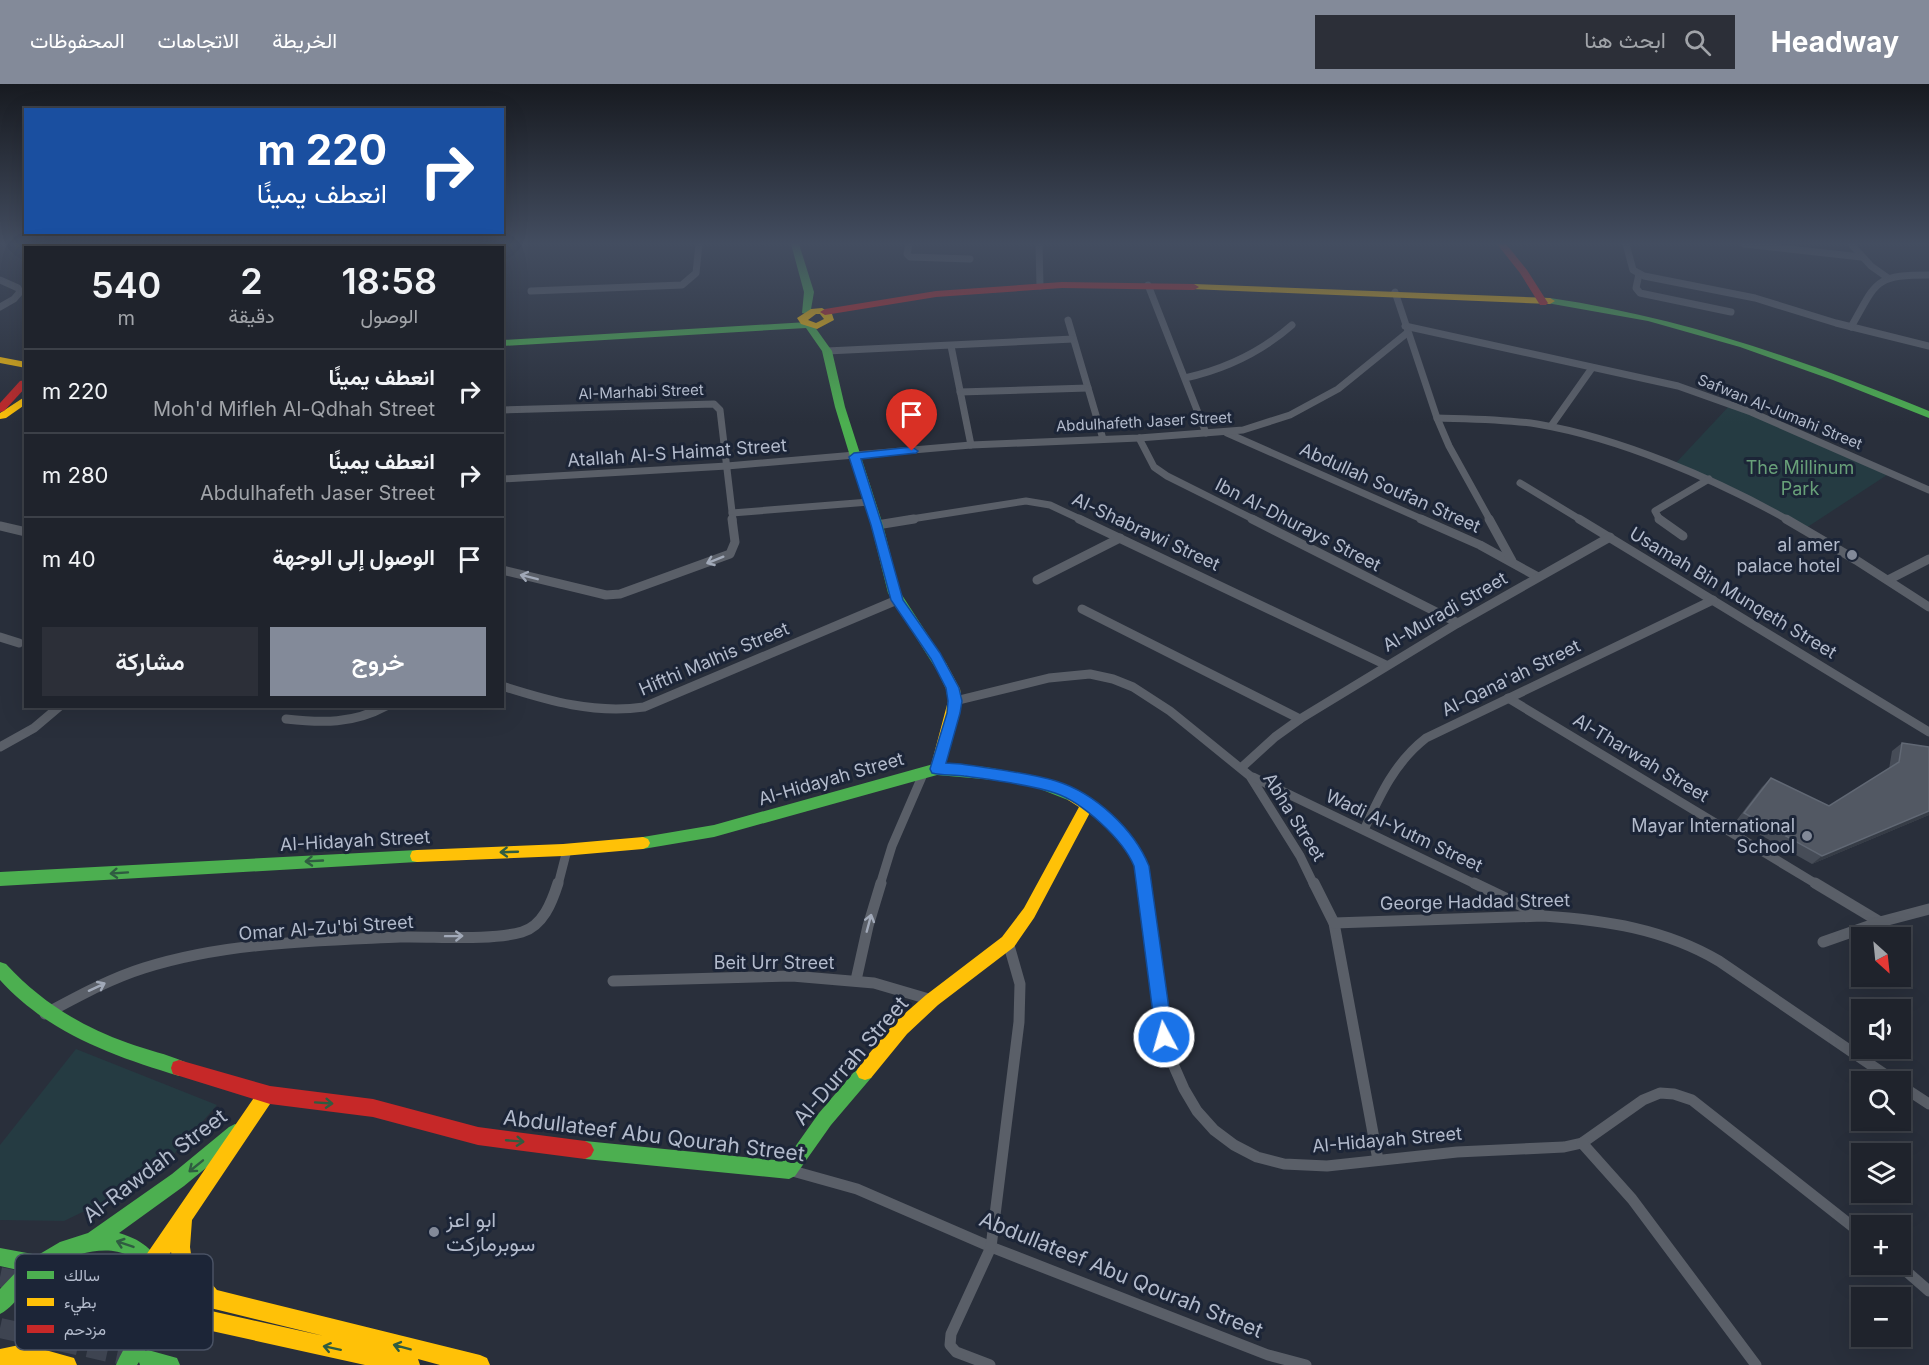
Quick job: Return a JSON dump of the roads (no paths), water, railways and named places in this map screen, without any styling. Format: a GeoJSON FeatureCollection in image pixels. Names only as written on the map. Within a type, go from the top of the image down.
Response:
{"type":"FeatureCollection","features":[{"type":"Feature","properties":{"kind":"street"},"geometry":{"type":"LineString","coordinates":[[808,304],[807,320],[826,349]]}},
{"type":"Feature","properties":{"kind":"street"},"geometry":{"type":"LineString","coordinates":[[817,304],[825,316],[826,349],[854,457],[877,525],[897,600],[945,672],[955,701],[930,770],[892,846],[868,926],[856,980]]}},
{"type":"Feature","properties":{"kind":"street"},"geometry":{"type":"LineString","coordinates":[[504,343],[765,326],[807,320],[881,304]]}},
{"type":"Feature","properties":{"kind":"street"},"geometry":{"type":"LineString","coordinates":[[1155,304],[1206,433]]}},
{"type":"Feature","properties":{"kind":"street"},"geometry":{"type":"LineString","coordinates":[[1399,304],[1437,418],[1449,446],[1512,561]]}},
{"type":"Feature","properties":{"kind":"street"},"geometry":{"type":"LineString","coordinates":[[1556,304],[1666,323],[1748,344],[1816,368],[1929,415]]}},
{"type":"Feature","properties":{"kind":"street"},"geometry":{"type":"LineString","coordinates":[[1692,304],[1731,312]]}},
{"type":"Feature","properties":{"kind":"street"},"geometry":{"type":"LineString","coordinates":[[1774,304],[1851,327],[1929,346]]}},
{"type":"Feature","properties":{"kind":"street"},"geometry":{"type":"LineString","coordinates":[[1851,327],[1864,304]]}},
{"type":"Feature","properties":{"kind":"street"},"geometry":{"type":"LineString","coordinates":[[1068,320],[1103,439]]}},
{"type":"Feature","properties":{"kind":"street"},"geometry":{"type":"LineString","coordinates":[[1185,378],[1211,372],[1244,360],[1276,339],[1292,325]]}},
{"type":"Feature","properties":{"kind":"street","name":"Safwan Al-Jumahi Street"},"geometry":{"type":"LineString","coordinates":[[1406,329],[1678,386],[1731,404],[1929,490]]}},
{"type":"Feature","properties":{"kind":"street","name":"Abdulhafeth Jaser Street"},"geometry":{"type":"LineString","coordinates":[[854,457],[971,445],[1226,433],[1262,424],[1310,405],[1338,389],[1406,329]]}},
{"type":"Feature","properties":{"kind":"street"},"geometry":{"type":"LineString","coordinates":[[826,349],[951,346],[1072,339]]}},
{"type":"Feature","properties":{"kind":"street"},"geometry":{"type":"LineString","coordinates":[[951,346],[971,445]]}},
{"type":"Feature","properties":{"kind":"street"},"geometry":{"type":"LineString","coordinates":[[4,361],[24,365]]}},
{"type":"Feature","properties":{"kind":"street"},"geometry":{"type":"LineString","coordinates":[[4,361],[24,381]]}},
{"type":"Feature","properties":{"kind":"street"},"geometry":{"type":"LineString","coordinates":[[1551,426],[1592,368]]}},
{"type":"Feature","properties":{"kind":"street"},"geometry":{"type":"LineString","coordinates":[[0,409],[24,383]]}},
{"type":"Feature","properties":{"kind":"street"},"geometry":{"type":"LineString","coordinates":[[960,392],[1088,388]]}},
{"type":"Feature","properties":{"kind":"street"},"geometry":{"type":"LineString","coordinates":[[0,418],[24,400]]}},
{"type":"Feature","properties":{"kind":"street","name":"Al-Marhabi Street"},"geometry":{"type":"LineString","coordinates":[[504,410],[714,404],[720,410],[735,542],[730,554],[633,591],[606,596],[504,570]]}},
{"type":"Feature","properties":{"kind":"street"},"geometry":{"type":"LineString","coordinates":[[1437,418],[1504,420],[1551,426],[1652,457],[1709,479],[1806,528],[1929,607]]}},
{"type":"Feature","properties":{"kind":"street","name":"Abdullah Soufan Street"},"geometry":{"type":"LineString","coordinates":[[1226,433],[1431,522],[1512,561],[1538,577]]}},
{"type":"Feature","properties":{"kind":"street","name":"Ibn Al-Dhurays Street"},"geometry":{"type":"LineString","coordinates":[[1138,438],[1154,467],[1167,476],[1458,623]]}},
{"type":"Feature","properties":{"kind":"street","name":"Atallah Al-S Haimat Street"},"geometry":{"type":"LineString","coordinates":[[504,479],[854,457]]}},
{"type":"Feature","properties":{"kind":"street"},"geometry":{"type":"LineString","coordinates":[[1683,536],[1660,521],[1655,512],[1709,479]]}},
{"type":"Feature","properties":{"kind":"street","name":"Usamah Bin Munqeth Street"},"geometry":{"type":"LineString","coordinates":[[1520,483],[1929,732]]}},
{"type":"Feature","properties":{"kind":"street","name":"Al-Shabrawi Street"},"geometry":{"type":"LineString","coordinates":[[877,525],[962,509],[1026,501],[1056,507],[1386,665]]}},
{"type":"Feature","properties":{"kind":"street"},"geometry":{"type":"LineString","coordinates":[[732,513],[869,502]]}},
{"type":"Feature","properties":{"kind":"street"},"geometry":{"type":"LineString","coordinates":[[0,526],[24,532]]}},
{"type":"Feature","properties":{"kind":"street","name":"Al-Muradi Street"},"geometry":{"type":"LineString","coordinates":[[1240,768],[1275,737],[1300,719],[1386,665],[1610,537]]}},
{"type":"Feature","properties":{"kind":"street"},"geometry":{"type":"LineString","coordinates":[[1037,580],[1120,538]]}},
{"type":"Feature","properties":{"kind":"street"},"geometry":{"type":"LineString","coordinates":[[1888,580],[1929,559]]}},
{"type":"Feature","properties":{"kind":"street","name":"Hifthi Malhis Street"},"geometry":{"type":"LineString","coordinates":[[504,687],[596,710],[629,710],[644,707],[897,600]]}},
{"type":"Feature","properties":{"kind":"street","name":"Al-Qana'ah Street"},"geometry":{"type":"LineString","coordinates":[[1364,830],[1391,775],[1414,746],[1426,738],[1713,600]]}},
{"type":"Feature","properties":{"kind":"street"},"geometry":{"type":"LineString","coordinates":[[1082,609],[1300,719]]}},
{"type":"Feature","properties":{"kind":"street"},"geometry":{"type":"LineString","coordinates":[[0,637],[19,643]]}},
{"type":"Feature","properties":{"kind":"street","name":"Abha Street"},"geometry":{"type":"LineString","coordinates":[[955,701],[1018,684],[1059,676],[1090,674],[1113,679],[1133,687],[1170,711],[1250,776],[1300,856],[1334,923],[1378,1160]]}},
{"type":"Feature","properties":{"kind":"street","name":"Al-Tharwah Street"},"geometry":{"type":"LineString","coordinates":[[1508,698],[1880,922]]}},
{"type":"Feature","properties":{"kind":"street"},"geometry":{"type":"LineString","coordinates":[[0,747],[34,728],[58,708]]}},
{"type":"Feature","properties":{"kind":"street"},"geometry":{"type":"LineString","coordinates":[[286,719],[333,723],[353,721],[382,708]]}},
{"type":"Feature","properties":{"kind":"street","name":"Al-Hidayah Street"},"geometry":{"type":"LineString","coordinates":[[0,879],[377,857],[567,850],[694,836],[930,770],[961,770],[1036,782],[1073,794],[1126,838],[1136,852],[1142,866],[1164,1037],[1170,1063],[1199,1116],[1244,1151],[1290,1164],[1334,1165],[1447,1152],[1564,1147],[1582,1143],[1643,1100],[1660,1093],[1674,1094],[1692,1100],[1851,1225]]}},
{"type":"Feature","properties":{"kind":"street","name":"Wadi Al-Yutm Street"},"geometry":{"type":"LineString","coordinates":[[1250,776],[1543,916]]}},
{"type":"Feature","properties":{"kind":"street","name":"Al-Durrah Street"},"geometry":{"type":"LineString","coordinates":[[789,1170],[860,1075],[901,1028],[932,1000],[1008,942],[1029,913],[1087,805]]}},
{"type":"Feature","properties":{"kind":"street","name":"Omar Al-Zu'bi Street"},"geometry":{"type":"LineString","coordinates":[[45,1014],[126,975],[158,964],[205,955],[270,946],[385,938],[522,933],[535,927],[549,908],[567,850]]}},
{"type":"Feature","properties":{"kind":"street"},"geometry":{"type":"LineString","coordinates":[[1823,942],[1880,922],[1929,909]]}},
{"type":"Feature","properties":{"kind":"street","name":"George Haddad Street"},"geometry":{"type":"LineString","coordinates":[[1334,923],[1543,916],[1630,926],[1656,932],[1696,948],[1880,1071]]}},
{"type":"Feature","properties":{"kind":"street"},"geometry":{"type":"LineString","coordinates":[[990,1365],[956,1352],[950,1345],[951,1334],[991,1247],[1019,1013],[1020,984],[1008,942]]}},
{"type":"Feature","properties":{"kind":"street","name":"Abdullateef Abu Qourah Street"},"geometry":{"type":"LineString","coordinates":[[0,969],[13,986],[45,1014],[89,1036],[149,1060],[267,1095],[306,1102],[356,1105],[494,1139],[608,1153],[789,1170],[857,1189],[991,1247],[1268,1355],[1306,1365]]}},
{"type":"Feature","properties":{"kind":"street","name":"Beit Urr Street"},"geometry":{"type":"LineString","coordinates":[[613,981],[792,976],[856,980],[894,988],[932,1000]]}},
{"type":"Feature","properties":{"kind":"street"},"geometry":{"type":"LineString","coordinates":[[1911,1092],[1929,1104]]}},
{"type":"Feature","properties":{"kind":"street","name":"Al-Rawdah Street"},"geometry":{"type":"LineString","coordinates":[[163,1254],[187,1212],[267,1095]]}},
{"type":"Feature","properties":{"kind":"street","name":"Al-Rawdah Street"},"geometry":{"type":"LineString","coordinates":[[90,1242],[178,1180],[245,1124]]}},
{"type":"Feature","properties":{"kind":"street"},"geometry":{"type":"LineString","coordinates":[[1582,1143],[1632,1199],[1756,1365]]}},
{"type":"Feature","properties":{"kind":"street"},"geometry":{"type":"LineString","coordinates":[[179,1254],[178,1246],[187,1212]]}},
{"type":"Feature","properties":{"kind":"street"},"geometry":{"type":"LineString","coordinates":[[60,1254],[90,1242],[117,1241],[129,1244],[141,1254]]}},
{"type":"Feature","properties":{"kind":"street"},"geometry":{"type":"LineString","coordinates":[[0,1257],[15,1260]]}},
{"type":"Feature","properties":{"kind":"street"},"geometry":{"type":"LineString","coordinates":[[1911,1275],[1929,1291]]}},
{"type":"Feature","properties":{"kind":"street"},"geometry":{"type":"LineString","coordinates":[[0,1304],[15,1287]]}},
{"type":"Feature","properties":{"kind":"street"},"geometry":{"type":"LineString","coordinates":[[213,1298],[480,1365]]}},
{"type":"Feature","properties":{"kind":"street"},"geometry":{"type":"LineString","coordinates":[[213,1321],[410,1365]]}},
{"type":"Feature","properties":{"kind":"street"},"geometry":{"type":"LineString","coordinates":[[126,1365],[136,1350]]}},
{"type":"Feature","properties":{"kind":"street"},"geometry":{"type":"LineString","coordinates":[[0,1359],[22,1354],[67,1365]]}},
{"type":"Feature","properties":{"kind":"street"},"geometry":{"type":"LineString","coordinates":[[148,1360],[170,1365]]}},
{"type":"Feature","properties":{"kind":"tunnel"},"geometry":{"type":"LineString","coordinates":[[0,1277],[15,1280]]}},
{"type":"Feature","properties":{"kind":"tunnel"},"geometry":{"type":"LineString","coordinates":[[0,1328],[15,1331]]}},
{"type":"Feature","properties":{"kind":"tunnel"},"geometry":{"type":"LineString","coordinates":[[100,1350],[141,1359]]}},
{"type":"Feature","properties":{"kind":"place","name":"al amer palace hotel"},"geometry":{"type":"Point","coordinates":[1852,555]}},
{"type":"Feature","properties":{"kind":"place","name":"Mayar International School"},"geometry":{"type":"Point","coordinates":[1807,836]}},
{"type":"Feature","properties":{"kind":"place","name":"ابو اعز سوبرماركت"},"geometry":{"type":"Point","coordinates":[434,1232]}},
{"type":"Feature","properties":{"kind":"park label","name":"The Millinum Park"},"geometry":{"type":"Point","coordinates":[1800,478]}}]}
